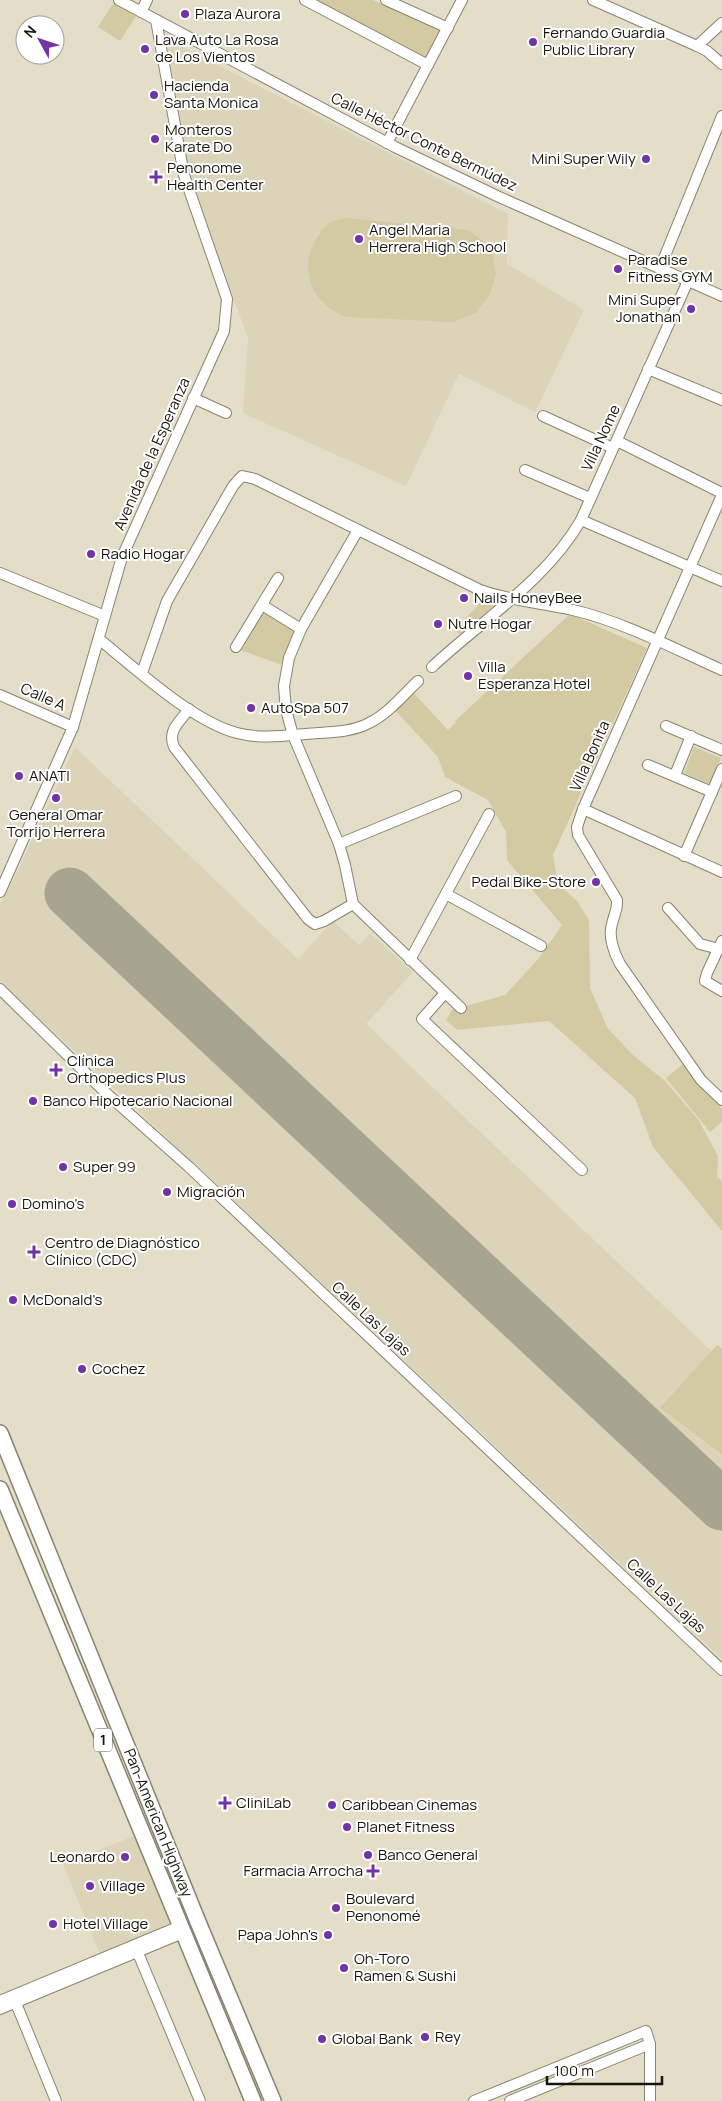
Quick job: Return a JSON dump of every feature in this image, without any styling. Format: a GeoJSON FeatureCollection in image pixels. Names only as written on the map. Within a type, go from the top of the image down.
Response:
{"type":"FeatureCollection","features":[{"type":"Feature","properties":{"kind":"highway","name":"Pan-American Highway"},"geometry":{"type":"LineString","coordinates":[[0,1433],[207,1944],[273,2101]]}},
{"type":"Feature","properties":{"kind":"highway","name":"Pan-American Highway"},"geometry":{"type":"LineString","coordinates":[[0,1489],[184,1929],[253,2101]]}},
{"type":"Feature","properties":{"kind":"highway"},"geometry":{"type":"LineString","coordinates":[[192,1906],[184,1929],[207,1944]]}},
{"type":"Feature","properties":{"kind":"highway"},"geometry":{"type":"LineString","coordinates":[[255,2057],[279,2101]]}},
{"type":"Feature","properties":{"kind":"street","name":"Calle Héctor Conte Bermúdez"},"geometry":{"type":"LineString","coordinates":[[119,0],[387,142],[498,196],[722,296]]}},
{"type":"Feature","properties":{"kind":"street"},"geometry":{"type":"LineString","coordinates":[[141,12],[147,0]]}},
{"type":"Feature","properties":{"kind":"street"},"geometry":{"type":"LineString","coordinates":[[305,0],[428,65]]}},
{"type":"Feature","properties":{"kind":"street"},"geometry":{"type":"LineString","coordinates":[[386,0],[448,28]]}},
{"type":"Feature","properties":{"kind":"street"},"geometry":{"type":"LineString","coordinates":[[387,142],[462,0]]}},
{"type":"Feature","properties":{"kind":"street"},"geometry":{"type":"LineString","coordinates":[[593,0],[698,46],[722,64]]}},
{"type":"Feature","properties":{"kind":"street","name":"Avenida de la Esperanza"},"geometry":{"type":"LineString","coordinates":[[0,892],[73,727],[100,639],[122,557],[224,331],[227,299],[184,175],[156,20]]}},
{"type":"Feature","properties":{"kind":"street"},"geometry":{"type":"LineString","coordinates":[[698,46],[722,23]]}},
{"type":"Feature","properties":{"kind":"street"},"geometry":{"type":"LineString","coordinates":[[660,268],[722,116]]}},
{"type":"Feature","properties":{"kind":"street","name":"Villa Nome"},"geometry":{"type":"LineString","coordinates":[[432,667],[511,599],[554,559],[568,542],[581,520],[688,281]]}},
{"type":"Feature","properties":{"kind":"street"},"geometry":{"type":"LineString","coordinates":[[648,369],[722,400]]}},
{"type":"Feature","properties":{"kind":"street"},"geometry":{"type":"LineString","coordinates":[[194,398],[226,413]]}},
{"type":"Feature","properties":{"kind":"street"},"geometry":{"type":"LineString","coordinates":[[543,416],[615,444],[722,494]]}},
{"type":"Feature","properties":{"kind":"street"},"geometry":{"type":"LineString","coordinates":[[525,470],[590,498]]}},
{"type":"Feature","properties":{"kind":"street"},"geometry":{"type":"LineString","coordinates":[[142,673],[167,601],[233,486],[242,476],[255,479],[480,590],[511,599],[574,610],[657,641],[722,670]]}},
{"type":"Feature","properties":{"kind":"street","name":"Villa Bonita"},"geometry":{"type":"LineString","coordinates":[[722,494],[584,808],[722,872]]}},
{"type":"Feature","properties":{"kind":"street"},"geometry":{"type":"LineString","coordinates":[[581,520],[722,581]]}},
{"type":"Feature","properties":{"kind":"street"},"geometry":{"type":"LineString","coordinates":[[358,530],[300,629],[289,658],[284,686],[286,710],[293,735],[339,844],[352,904],[461,1008]]}},
{"type":"Feature","properties":{"kind":"street"},"geometry":{"type":"LineString","coordinates":[[0,573],[105,616]]}},
{"type":"Feature","properties":{"kind":"street"},"geometry":{"type":"LineString","coordinates":[[236,647],[278,578]]}},
{"type":"Feature","properties":{"kind":"street"},"geometry":{"type":"LineString","coordinates":[[262,605],[300,629]]}},
{"type":"Feature","properties":{"kind":"street"},"geometry":{"type":"LineString","coordinates":[[100,639],[189,709],[217,725],[238,733],[259,737],[351,729],[370,723],[386,711],[418,681]]}},
{"type":"Feature","properties":{"kind":"street","name":"Calle A"},"geometry":{"type":"LineString","coordinates":[[0,695],[73,727]]}},
{"type":"Feature","properties":{"kind":"street"},"geometry":{"type":"LineString","coordinates":[[189,709],[173,730],[171,738],[174,747],[308,919],[315,924],[324,921],[352,904]]}},
{"type":"Feature","properties":{"kind":"street"},"geometry":{"type":"LineString","coordinates":[[666,726],[722,750]]}},
{"type":"Feature","properties":{"kind":"street"},"geometry":{"type":"LineString","coordinates":[[675,775],[691,736]]}},
{"type":"Feature","properties":{"kind":"street"},"geometry":{"type":"LineString","coordinates":[[648,765],[712,792]]}},
{"type":"Feature","properties":{"kind":"street"},"geometry":{"type":"LineString","coordinates":[[684,856],[722,769]]}},
{"type":"Feature","properties":{"kind":"street"},"geometry":{"type":"LineString","coordinates":[[339,844],[456,796]]}},
{"type":"Feature","properties":{"kind":"street"},"geometry":{"type":"LineString","coordinates":[[584,808],[577,826],[578,835],[617,900],[618,910],[610,931],[615,954],[620,964],[701,1080],[722,1100]]}},
{"type":"Feature","properties":{"kind":"street"},"geometry":{"type":"LineString","coordinates":[[410,960],[489,814]]}},
{"type":"Feature","properties":{"kind":"street"},"geometry":{"type":"LineString","coordinates":[[446,894],[541,946]]}},
{"type":"Feature","properties":{"kind":"street"},"geometry":{"type":"LineString","coordinates":[[668,908],[700,944],[720,945],[706,973],[705,981],[722,992]]}},
{"type":"Feature","properties":{"kind":"street","name":"Calle Las Lajas"},"geometry":{"type":"LineString","coordinates":[[0,989],[105,1092],[189,1167],[722,1670]]}},
{"type":"Feature","properties":{"kind":"street"},"geometry":{"type":"LineString","coordinates":[[445,993],[422,1019],[582,1170]]}},
{"type":"Feature","properties":{"kind":"street"},"geometry":{"type":"LineString","coordinates":[[0,2009],[14,1999],[184,1929]]}},
{"type":"Feature","properties":{"kind":"street"},"geometry":{"type":"LineString","coordinates":[[136,1948],[200,2101]]}},
{"type":"Feature","properties":{"kind":"street"},"geometry":{"type":"LineString","coordinates":[[0,2001],[14,1999]]}},
{"type":"Feature","properties":{"kind":"street"},"geometry":{"type":"LineString","coordinates":[[14,1999],[56,2101]]}},
{"type":"Feature","properties":{"kind":"street"},"geometry":{"type":"LineString","coordinates":[[474,2101],[646,2031],[650,2044],[650,2101]]}},
{"type":"Feature","properties":{"kind":"street"},"geometry":{"type":"LineString","coordinates":[[510,2101],[650,2044]]}},
{"type":"Feature","properties":{"kind":"street"},"geometry":{"type":"LineString","coordinates":[[560,2066],[565,2079]]}},
{"type":"Feature","properties":{"kind":"street"},"geometry":{"type":"LineString","coordinates":[[517,2084],[522,2096]]}},
{"type":"Feature","properties":{"kind":"shaded area"},"geometry":{"type":"Polygon","coordinates":[[[312,0],[373,0],[441,29],[425,60],[312,0]]]}},
{"type":"Feature","properties":{"kind":"shaded area"},"geometry":{"type":"Polygon","coordinates":[[[114,2],[136,16],[120,41],[98,27],[114,2]]]}},
{"type":"Feature","properties":{"kind":"shaded area","name":"Angel Maria Herrera High School"},"geometry":{"type":"Polygon","coordinates":[[[167,39],[508,214],[507,264],[584,310],[535,412],[459,374],[406,486],[243,413],[248,338],[187,172],[167,39]]]}},
{"type":"Feature","properties":{"kind":"shaded area"},"geometry":{"type":"Polygon","coordinates":[[[346,218],[468,230],[485,242],[493,255],[496,274],[490,294],[476,313],[453,322],[347,317],[335,312],[318,296],[312,286],[308,264],[317,238],[324,228],[331,222],[346,218]]]}},
{"type":"Feature","properties":{"kind":"shaded area"},"geometry":{"type":"Polygon","coordinates":[[[486,597],[495,599],[501,606],[473,627],[459,634],[454,630],[486,597]]]}},
{"type":"Feature","properties":{"kind":"shaded area"},"geometry":{"type":"Polygon","coordinates":[[[263,610],[297,630],[283,665],[240,650],[263,610]]]}},
{"type":"Feature","properties":{"kind":"shaded area"},"geometry":{"type":"Polygon","coordinates":[[[570,614],[647,648],[553,855],[558,884],[577,901],[589,920],[590,988],[608,1029],[634,1056],[664,1080],[698,1119],[718,1156],[717,1176],[722,1181],[722,1231],[653,1147],[635,1098],[549,1021],[457,1030],[446,1020],[452,1010],[505,995],[539,958],[562,925],[507,860],[506,832],[488,800],[445,777],[438,757],[393,708],[411,690],[448,730],[455,721],[570,614]]]}},
{"type":"Feature","properties":{"kind":"shaded area"},"geometry":{"type":"Polygon","coordinates":[[[75,747],[298,959],[333,921],[359,945],[370,933],[413,972],[366,1024],[722,1361],[722,1659],[0,981],[0,904],[12,883],[75,747]]]}},
{"type":"Feature","properties":{"kind":"shaded area"},"geometry":{"type":"Polygon","coordinates":[[[694,747],[721,758],[710,784],[684,773],[694,747]]]}},
{"type":"Feature","properties":{"kind":"shaded area"},"geometry":{"type":"Polygon","coordinates":[[[684,1063],[722,1109],[722,1122],[710,1132],[666,1078],[684,1063]]]}},
{"type":"Feature","properties":{"kind":"shaded area"},"geometry":{"type":"Polygon","coordinates":[[[717,1345],[722,1348],[722,1454],[660,1408],[717,1345]]]}},
{"type":"Feature","properties":{"kind":"shaded area"},"geometry":{"type":"Polygon","coordinates":[[[137,1835],[173,1922],[100,1954],[63,1864],[137,1835]]]}},
{"type":"Feature","properties":{"kind":"runway"},"geometry":{"type":"LineString","coordinates":[[70,893],[722,1505]]}},
{"type":"Feature","properties":{"kind":"place","name":"Plaza Aurora"},"geometry":{"type":"Point","coordinates":[185,14]}},
{"type":"Feature","properties":{"kind":"place","name":"Fernando Guardia Public Library"},"geometry":{"type":"Point","coordinates":[533,42]}},
{"type":"Feature","properties":{"kind":"place","name":"Lava Auto La Rosa de Los Vientos"},"geometry":{"type":"Point","coordinates":[145,49]}},
{"type":"Feature","properties":{"kind":"place","name":"Hacienda Santa Monica"},"geometry":{"type":"Point","coordinates":[154,95]}},
{"type":"Feature","properties":{"kind":"place","name":"Monteros Karate Do"},"geometry":{"type":"Point","coordinates":[155,139]}},
{"type":"Feature","properties":{"kind":"place","name":"Mini Super Wily"},"geometry":{"type":"Point","coordinates":[646,159]}},
{"type":"Feature","properties":{"kind":"place","name":"Penonome Health Center"},"geometry":{"type":"Point","coordinates":[156,177]}},
{"type":"Feature","properties":{"kind":"place","name":"Angel Maria Herrera High School"},"geometry":{"type":"Point","coordinates":[359,239]}},
{"type":"Feature","properties":{"kind":"place","name":"Paradise Fitness GYM"},"geometry":{"type":"Point","coordinates":[618,269]}},
{"type":"Feature","properties":{"kind":"place","name":"Mini Super Jonathan"},"geometry":{"type":"Point","coordinates":[691,309]}},
{"type":"Feature","properties":{"kind":"place","name":"Radio Hogar"},"geometry":{"type":"Point","coordinates":[91,554]}},
{"type":"Feature","properties":{"kind":"place","name":"Nails HoneyBee"},"geometry":{"type":"Point","coordinates":[464,598]}},
{"type":"Feature","properties":{"kind":"place","name":"Nutre Hogar"},"geometry":{"type":"Point","coordinates":[438,624]}},
{"type":"Feature","properties":{"kind":"place","name":"Villa Esperanza Hotel"},"geometry":{"type":"Point","coordinates":[468,676]}},
{"type":"Feature","properties":{"kind":"place","name":"AutoSpa 507"},"geometry":{"type":"Point","coordinates":[251,708]}},
{"type":"Feature","properties":{"kind":"place","name":"ANATI"},"geometry":{"type":"Point","coordinates":[19,776]}},
{"type":"Feature","properties":{"kind":"place","name":"General Omar Torrijo Herrera"},"geometry":{"type":"Point","coordinates":[56,798]}},
{"type":"Feature","properties":{"kind":"place","name":"Pedal Bike-Store"},"geometry":{"type":"Point","coordinates":[596,882]}},
{"type":"Feature","properties":{"kind":"place","name":"Clínica Orthopedics Plus"},"geometry":{"type":"Point","coordinates":[56,1070]}},
{"type":"Feature","properties":{"kind":"place","name":"Banco Hipotecario Nacional"},"geometry":{"type":"Point","coordinates":[33,1101]}},
{"type":"Feature","properties":{"kind":"place","name":"Super 99"},"geometry":{"type":"Point","coordinates":[63,1167]}},
{"type":"Feature","properties":{"kind":"place","name":"Migración"},"geometry":{"type":"Point","coordinates":[167,1192]}},
{"type":"Feature","properties":{"kind":"place","name":"Domino's"},"geometry":{"type":"Point","coordinates":[12,1204]}},
{"type":"Feature","properties":{"kind":"place","name":"Centro de Diagnóstico Clínico (CDC)"},"geometry":{"type":"Point","coordinates":[34,1252]}},
{"type":"Feature","properties":{"kind":"place","name":"McDonald's"},"geometry":{"type":"Point","coordinates":[13,1300]}},
{"type":"Feature","properties":{"kind":"place","name":"Cochez"},"geometry":{"type":"Point","coordinates":[82,1369]}},
{"type":"Feature","properties":{"kind":"place","name":"CliniLab"},"geometry":{"type":"Point","coordinates":[225,1803]}},
{"type":"Feature","properties":{"kind":"place","name":"Caribbean Cinemas"},"geometry":{"type":"Point","coordinates":[332,1805]}},
{"type":"Feature","properties":{"kind":"place","name":"Planet Fitness"},"geometry":{"type":"Point","coordinates":[347,1827]}},
{"type":"Feature","properties":{"kind":"place","name":"Banco General"},"geometry":{"type":"Point","coordinates":[368,1855]}},
{"type":"Feature","properties":{"kind":"place","name":"Leonardo"},"geometry":{"type":"Point","coordinates":[125,1857]}},
{"type":"Feature","properties":{"kind":"place","name":"Farmacia Arrocha"},"geometry":{"type":"Point","coordinates":[373,1871]}},
{"type":"Feature","properties":{"kind":"place","name":"Village"},"geometry":{"type":"Point","coordinates":[90,1886]}},
{"type":"Feature","properties":{"kind":"place","name":"Boulevard Penonomé"},"geometry":{"type":"Point","coordinates":[336,1908]}},
{"type":"Feature","properties":{"kind":"place","name":"Hotel Village"},"geometry":{"type":"Point","coordinates":[53,1924]}},
{"type":"Feature","properties":{"kind":"place","name":"Papa John's"},"geometry":{"type":"Point","coordinates":[328,1935]}},
{"type":"Feature","properties":{"kind":"place","name":"Oh-Toro Ramen & Sushi"},"geometry":{"type":"Point","coordinates":[344,1968]}},
{"type":"Feature","properties":{"kind":"place","name":"Rey"},"geometry":{"type":"Point","coordinates":[425,2037]}},
{"type":"Feature","properties":{"kind":"place","name":"Global Bank"},"geometry":{"type":"Point","coordinates":[322,2039]}}]}
